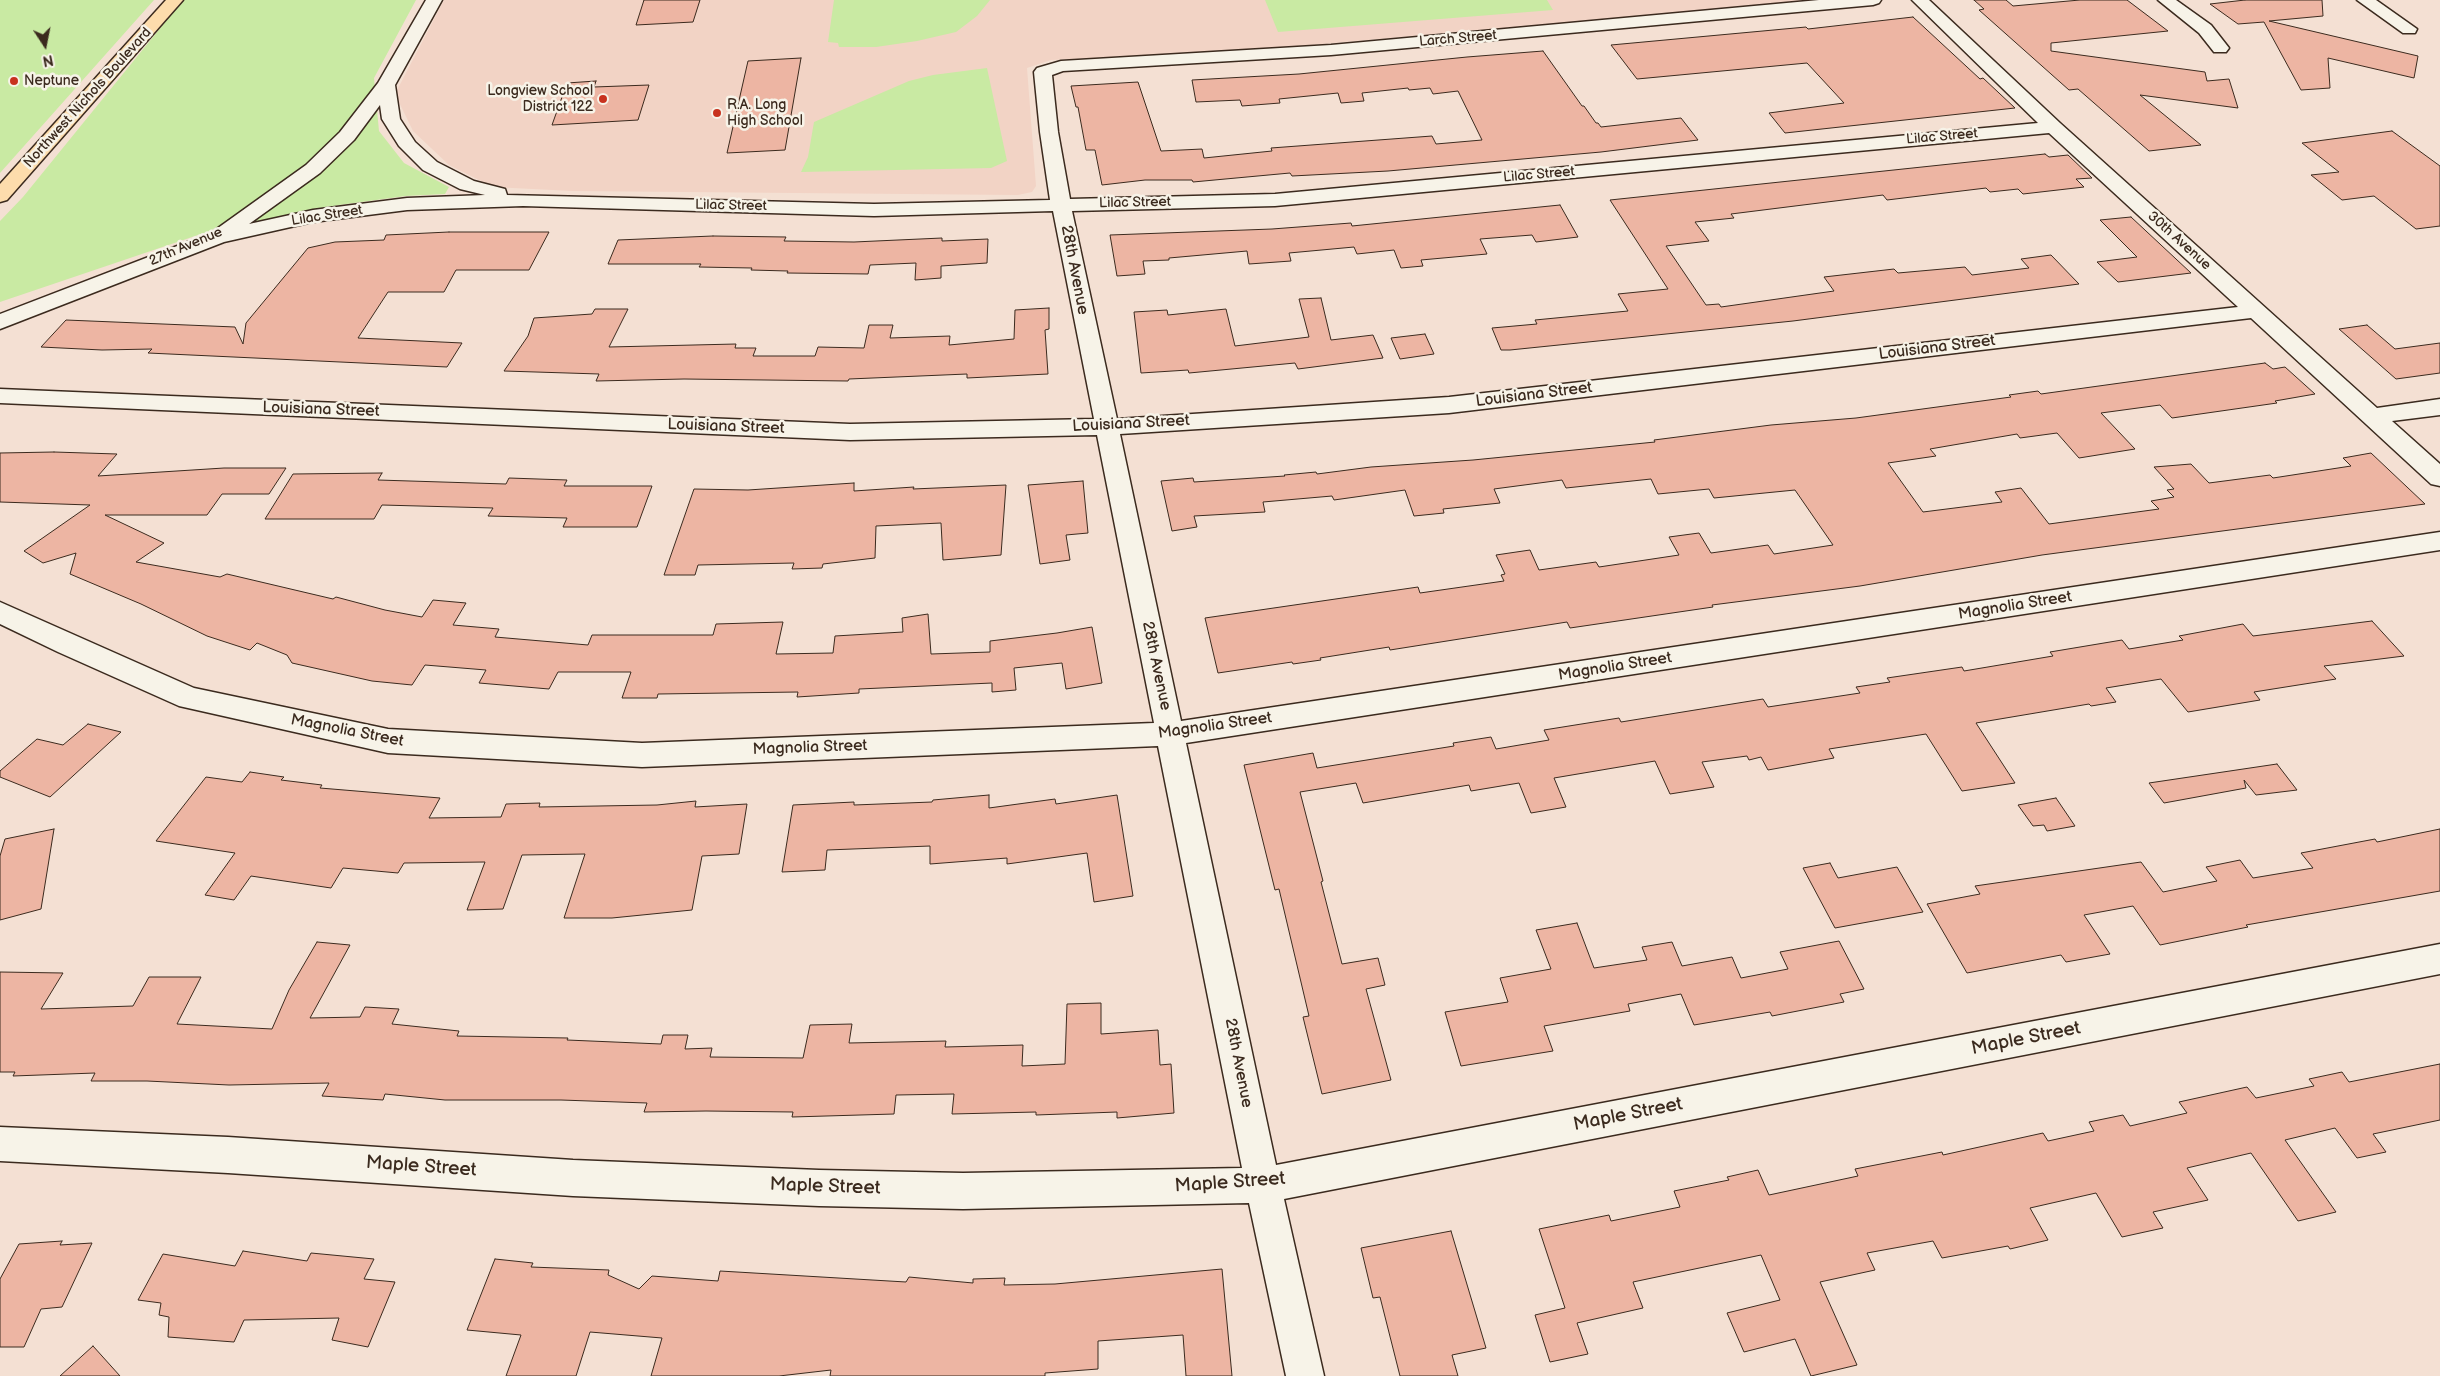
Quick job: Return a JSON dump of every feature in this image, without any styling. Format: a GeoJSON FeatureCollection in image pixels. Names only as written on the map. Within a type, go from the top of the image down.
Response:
{"type":"FeatureCollection","features":[{"type":"Feature","properties":{"kind":"main road","name":"Northwest Nichols Boulevard"},"geometry":{"type":"LineString","coordinates":[[0,196],[175,0]]}},
{"type":"Feature","properties":{"kind":"street","name":"27th Avenue"},"geometry":{"type":"LineString","coordinates":[[0,322],[218,237],[313,169],[347,136],[386,85],[434,0]]}},
{"type":"Feature","properties":{"kind":"street","name":"Larch Street"},"geometry":{"type":"LineString","coordinates":[[1044,72],[1061,66],[1331,50],[1873,0]]}},
{"type":"Feature","properties":{"kind":"street","name":"30th Avenue"},"geometry":{"type":"LineString","coordinates":[[1920,0],[2053,127],[2374,416],[2440,478]]}},
{"type":"Feature","properties":{"kind":"street"},"geometry":{"type":"LineString","coordinates":[[2166,0],[2205,30],[2220,48]]}},
{"type":"Feature","properties":{"kind":"street"},"geometry":{"type":"LineString","coordinates":[[2365,0],[2409,29]]}},
{"type":"Feature","properties":{"kind":"street","name":"28th Avenue"},"geometry":{"type":"LineString","coordinates":[[1044,72],[1049,132],[1061,204],[1262,1185],[1305,1376]]}},
{"type":"Feature","properties":{"kind":"street"},"geometry":{"type":"LineString","coordinates":[[386,85],[391,119],[408,146],[430,166],[467,185],[523,200]]}},
{"type":"Feature","properties":{"kind":"street","name":"Lilac Street"},"geometry":{"type":"LineString","coordinates":[[218,237],[314,216],[408,204],[523,200],[874,210],[1275,200],[2053,127]]}},
{"type":"Feature","properties":{"kind":"street","name":"Louisiana Street"},"geometry":{"type":"LineString","coordinates":[[0,396],[850,432],[1106,427],[1448,405],[2256,311]]}},
{"type":"Feature","properties":{"kind":"street"},"geometry":{"type":"LineString","coordinates":[[2374,416],[2440,407]]}},
{"type":"Feature","properties":{"kind":"street","name":"Magnolia Street"},"geometry":{"type":"LineString","coordinates":[[0,612],[67,645],[189,698],[388,742],[642,755],[1170,734],[2440,541]]}},
{"type":"Feature","properties":{"kind":"street","name":"Maple Street"},"geometry":{"type":"LineString","coordinates":[[0,1144],[228,1155],[573,1178],[819,1188],[963,1191],[1262,1185],[2440,959]]}},
{"type":"Feature","properties":{"kind":"shaded area","name":"R.A. Long High School"},"geometry":{"type":"Polygon","coordinates":[[[444,0],[1826,0],[1253,50],[1051,60],[1027,68],[1036,186],[1032,192],[1018,195],[572,191],[493,187],[449,165],[413,131],[395,94],[444,0]]]}},
{"type":"Feature","properties":{"kind":"green space"},"geometry":{"type":"Polygon","coordinates":[[[0,0],[154,0],[0,173],[0,0]]]}},
{"type":"Feature","properties":{"kind":"green space"},"geometry":{"type":"Polygon","coordinates":[[[183,0],[416,0],[374,78],[379,131],[404,163],[449,187],[445,194],[406,196],[339,205],[201,234],[0,302],[0,221],[23,197],[183,0]]]}},
{"type":"Feature","properties":{"kind":"green space"},"geometry":{"type":"Polygon","coordinates":[[[834,0],[990,0],[977,16],[956,32],[917,41],[876,47],[839,47],[838,43],[828,42],[834,0]]]}},
{"type":"Feature","properties":{"kind":"green space"},"geometry":{"type":"Polygon","coordinates":[[[1265,0],[1547,0],[1553,10],[1278,32],[1265,0]]]}},
{"type":"Feature","properties":{"kind":"green space"},"geometry":{"type":"Polygon","coordinates":[[[987,68],[1007,161],[991,168],[801,172],[808,157],[814,122],[909,81],[933,75],[987,68]]]}},
{"type":"Feature","properties":{"kind":"building"},"geometry":{"type":"Polygon","coordinates":[[[644,0],[700,0],[693,22],[636,25],[644,0]]]}},
{"type":"Feature","properties":{"kind":"building"},"geometry":{"type":"Polygon","coordinates":[[[1974,0],[2006,0],[2013,6],[2080,0],[2127,0],[2168,31],[2051,43],[2051,51],[2205,72],[2207,81],[2229,79],[2238,108],[2140,95],[2201,145],[2149,151],[2078,89],[2069,90],[1979,10],[1984,9],[1974,0]]]}},
{"type":"Feature","properties":{"kind":"building"},"geometry":{"type":"Polygon","coordinates":[[[2245,0],[2322,0],[2323,16],[2269,21],[2418,56],[2414,78],[2328,58],[2330,88],[2301,90],[2264,22],[2238,24],[2210,4],[2245,0]]]}},
{"type":"Feature","properties":{"kind":"building"},"geometry":{"type":"Polygon","coordinates":[[[1913,17],[1980,79],[1983,78],[2015,108],[1785,133],[1769,113],[1844,103],[1807,63],[1637,79],[1611,45],[1806,27],[1808,29],[1913,17]]]}},
{"type":"Feature","properties":{"kind":"building"},"geometry":{"type":"Polygon","coordinates":[[[1543,51],[1582,106],[1601,127],[1681,118],[1698,140],[1601,152],[1388,171],[1292,176],[1290,173],[1193,182],[1192,180],[1145,180],[1102,185],[1095,150],[1086,150],[1078,107],[1076,107],[1071,86],[1138,82],[1161,151],[1202,149],[1204,158],[1272,151],[1271,148],[1432,136],[1436,144],[1482,140],[1458,91],[1433,94],[1430,88],[1409,90],[1408,88],[1362,93],[1364,101],[1341,103],[1338,93],[1279,99],[1280,103],[1242,106],[1240,100],[1196,102],[1192,80],[1299,74],[1543,51]]]}},
{"type":"Feature","properties":{"kind":"building"},"geometry":{"type":"Polygon","coordinates":[[[801,58],[785,150],[727,153],[748,61],[801,58]]]}},
{"type":"Feature","properties":{"kind":"building","name":"Longview School District 122"},"geometry":{"type":"Polygon","coordinates":[[[596,81],[594,87],[649,85],[638,120],[552,125],[567,83],[596,81]]]}},
{"type":"Feature","properties":{"kind":"building"},"geometry":{"type":"Polygon","coordinates":[[[2392,131],[2440,166],[2440,226],[2416,229],[2374,196],[2342,200],[2311,175],[2339,172],[2302,143],[2392,131]]]}},
{"type":"Feature","properties":{"kind":"building"},"geometry":{"type":"Polygon","coordinates":[[[2045,154],[2049,157],[2068,155],[2092,178],[2076,179],[2084,187],[2023,194],[2018,189],[1990,192],[1986,188],[1887,200],[1883,195],[1731,214],[1734,218],[1695,222],[1709,241],[1666,246],[1706,305],[1719,304],[1721,307],[1834,291],[1824,277],[1894,269],[1898,273],[1965,267],[1972,275],[2029,268],[2021,259],[2051,255],[2079,284],[1793,321],[1510,350],[1501,350],[1492,328],[1537,324],[1535,320],[1628,311],[1618,294],[1668,289],[1610,200],[2045,154]]]}},
{"type":"Feature","properties":{"kind":"building"},"geometry":{"type":"Polygon","coordinates":[[[1560,205],[1578,237],[1536,242],[1532,235],[1480,239],[1487,254],[1421,260],[1423,266],[1401,268],[1394,250],[1357,254],[1354,247],[1289,253],[1291,261],[1249,264],[1247,251],[1143,261],[1145,274],[1117,276],[1110,235],[1272,229],[1351,223],[1352,226],[1560,205]]]}},
{"type":"Feature","properties":{"kind":"building"},"geometry":{"type":"Polygon","coordinates":[[[2131,217],[2191,273],[2118,282],[2097,262],[2137,257],[2100,220],[2131,217]]]}},
{"type":"Feature","properties":{"kind":"building"},"geometry":{"type":"Polygon","coordinates":[[[449,232],[549,232],[529,270],[456,270],[444,292],[388,292],[358,338],[462,343],[447,367],[148,353],[152,349],[102,350],[41,347],[66,320],[235,327],[243,344],[246,323],[308,248],[335,242],[384,240],[386,235],[449,232]]]}},
{"type":"Feature","properties":{"kind":"building"},"geometry":{"type":"Polygon","coordinates":[[[713,236],[786,237],[784,241],[854,242],[942,238],[942,241],[988,239],[987,263],[941,266],[941,278],[915,280],[916,263],[870,265],[868,274],[787,273],[788,271],[751,270],[752,268],[699,267],[701,264],[608,264],[618,240],[713,236]]]}},
{"type":"Feature","properties":{"kind":"building"},"geometry":{"type":"Polygon","coordinates":[[[1321,298],[1331,340],[1373,335],[1383,358],[1298,369],[1295,363],[1189,373],[1188,370],[1141,373],[1134,312],[1167,310],[1168,315],[1226,309],[1235,346],[1309,337],[1299,299],[1321,298]]]}},
{"type":"Feature","properties":{"kind":"building"},"geometry":{"type":"Polygon","coordinates":[[[1049,308],[1049,329],[1045,330],[1048,374],[967,378],[967,374],[849,379],[848,381],[684,379],[596,381],[599,374],[504,371],[528,336],[534,318],[592,314],[595,309],[628,309],[609,347],[736,344],[735,348],[756,348],[753,356],[815,356],[818,347],[864,348],[869,325],[893,325],[890,338],[950,336],[949,345],[1014,339],[1015,310],[1049,308]]]}},
{"type":"Feature","properties":{"kind":"building"},"geometry":{"type":"Polygon","coordinates":[[[2367,325],[2395,349],[2440,343],[2440,373],[2396,379],[2339,329],[2367,325]]]}},
{"type":"Feature","properties":{"kind":"building"},"geometry":{"type":"Polygon","coordinates":[[[1425,334],[1434,354],[1400,359],[1391,338],[1425,334]]]}},
{"type":"Feature","properties":{"kind":"building"},"geometry":{"type":"Polygon","coordinates":[[[2265,363],[2273,369],[2285,367],[2315,394],[2275,401],[2277,403],[2172,418],[2160,405],[2101,413],[2135,449],[2079,458],[2057,433],[2020,438],[2017,434],[1930,449],[1936,456],[1888,463],[1923,512],[2002,502],[1995,492],[2021,488],[2049,524],[2159,509],[2151,501],[2174,497],[2167,490],[2174,489],[2154,467],[2191,464],[2209,483],[2270,475],[2273,478],[2351,466],[2343,458],[2371,453],[2425,504],[2042,555],[1860,586],[1712,605],[1713,607],[1570,628],[1567,622],[1390,650],[1389,647],[1320,658],[1321,660],[1293,664],[1292,662],[1218,673],[1205,618],[1418,587],[1420,593],[1504,581],[1501,575],[1505,574],[1496,555],[1530,550],[1539,570],[1596,562],[1599,567],[1679,555],[1669,537],[1699,533],[1711,553],[1768,545],[1774,554],[1833,545],[1795,490],[1714,498],[1709,489],[1658,494],[1651,479],[1566,488],[1562,480],[1494,489],[1500,503],[1443,509],[1444,513],[1414,516],[1405,490],[1334,500],[1332,496],[1263,502],[1265,512],[1194,516],[1197,527],[1172,531],[1161,481],[1193,478],[1194,482],[1316,472],[1317,474],[1371,467],[1473,460],[1655,442],[1654,440],[1771,425],[1856,418],[2011,397],[2009,395],[2038,391],[2041,394],[2265,363]]]}},
{"type":"Feature","properties":{"kind":"building"},"geometry":{"type":"Polygon","coordinates":[[[0,453],[117,454],[98,476],[224,468],[286,468],[269,494],[222,494],[207,515],[105,515],[164,543],[136,562],[220,577],[227,574],[333,599],[336,597],[385,610],[422,617],[433,600],[466,603],[453,625],[499,629],[495,637],[588,645],[592,635],[713,635],[716,624],[783,622],[776,654],[833,653],[835,636],[903,632],[902,618],[928,614],[931,654],[990,652],[990,641],[1092,627],[1102,683],[1066,689],[1062,663],[1014,668],[1016,690],[992,692],[992,683],[859,689],[859,693],[797,697],[798,692],[658,694],[657,698],[622,698],[631,672],[558,672],[549,689],[479,683],[486,670],[425,665],[412,685],[372,681],[292,663],[287,655],[257,643],[250,650],[207,636],[141,604],[70,574],[76,553],[43,563],[24,551],[90,505],[0,502],[0,453]]]}},
{"type":"Feature","properties":{"kind":"building"},"geometry":{"type":"Polygon","coordinates":[[[382,473],[378,480],[506,484],[509,478],[567,480],[564,486],[652,486],[637,527],[563,527],[567,518],[488,516],[493,508],[382,505],[374,519],[265,519],[293,474],[382,473]]]}},
{"type":"Feature","properties":{"kind":"building"},"geometry":{"type":"Polygon","coordinates":[[[1083,481],[1088,533],[1066,535],[1070,560],[1040,564],[1028,485],[1083,481]]]}},
{"type":"Feature","properties":{"kind":"building"},"geometry":{"type":"Polygon","coordinates":[[[854,483],[854,491],[914,487],[913,489],[1006,485],[1001,555],[943,560],[941,523],[876,526],[875,558],[823,564],[822,568],[792,569],[794,563],[698,565],[695,575],[664,575],[694,489],[748,490],[854,483]]]}},
{"type":"Feature","properties":{"kind":"building"},"geometry":{"type":"Polygon","coordinates":[[[2372,621],[2404,656],[2324,666],[2336,679],[2254,692],[2260,700],[2188,712],[2161,679],[2106,688],[2116,702],[2091,706],[2089,704],[1976,723],[2015,783],[1962,791],[1926,734],[1829,749],[1834,758],[1768,770],[1761,757],[1749,760],[1747,756],[1702,762],[1714,787],[1670,794],[1655,761],[1554,778],[1566,807],[1531,813],[1519,783],[1471,791],[1469,785],[1363,803],[1356,783],[1300,792],[1342,964],[1378,958],[1385,985],[1366,989],[1391,1080],[1322,1094],[1303,1017],[1309,1016],[1279,889],[1275,890],[1244,765],[1313,753],[1317,768],[1454,746],[1453,743],[1491,737],[1496,749],[1549,740],[1544,730],[1619,718],[1621,722],[1763,699],[1768,707],[1860,693],[1856,687],[1890,682],[1887,678],[1962,667],[1964,671],[2053,656],[2050,652],[2122,640],[2129,649],[2183,640],[2179,636],[2243,624],[2253,636],[2372,621]]]}},
{"type":"Feature","properties":{"kind":"building"},"geometry":{"type":"Polygon","coordinates":[[[88,724],[121,732],[50,797],[0,777],[0,771],[37,739],[63,745],[88,724]]]}},
{"type":"Feature","properties":{"kind":"building"},"geometry":{"type":"Polygon","coordinates":[[[2277,764],[2297,790],[2256,795],[2244,780],[2246,788],[2164,803],[2149,783],[2277,764]]]}},
{"type":"Feature","properties":{"kind":"building"},"geometry":{"type":"Polygon","coordinates":[[[250,772],[284,777],[281,780],[322,785],[320,788],[440,798],[429,818],[501,817],[506,804],[540,803],[539,807],[657,805],[696,801],[695,807],[747,804],[739,854],[702,856],[692,910],[612,918],[564,918],[585,854],[522,855],[503,909],[467,910],[485,862],[404,863],[398,873],[343,868],[331,888],[251,876],[234,900],[205,895],[235,853],[156,841],[206,777],[242,782],[250,772]]]}},
{"type":"Feature","properties":{"kind":"building"},"geometry":{"type":"Polygon","coordinates":[[[989,795],[989,808],[1055,799],[1056,804],[1117,795],[1133,896],[1094,902],[1087,853],[1007,864],[1007,858],[930,864],[930,846],[827,850],[825,870],[782,872],[793,805],[854,802],[854,805],[932,802],[933,800],[989,795]]]}},
{"type":"Feature","properties":{"kind":"building"},"geometry":{"type":"Polygon","coordinates":[[[2056,798],[2075,826],[2047,831],[2044,825],[2033,826],[2018,805],[2056,798]]]}},
{"type":"Feature","properties":{"kind":"building"},"geometry":{"type":"Polygon","coordinates":[[[54,829],[41,909],[0,920],[0,856],[5,839],[54,829]]]}},
{"type":"Feature","properties":{"kind":"building"},"geometry":{"type":"Polygon","coordinates":[[[2440,829],[2440,891],[2246,925],[2248,927],[2160,945],[2133,906],[2084,915],[2110,954],[2066,962],[2061,955],[1967,973],[1927,904],[1980,894],[1975,886],[2141,862],[2163,892],[2217,881],[2206,867],[2240,860],[2253,878],[2313,868],[2301,853],[2375,839],[2377,842],[2440,829]]]}},
{"type":"Feature","properties":{"kind":"building"},"geometry":{"type":"Polygon","coordinates":[[[1830,863],[1838,878],[1897,867],[1923,912],[1835,928],[1803,868],[1830,863]]]}},
{"type":"Feature","properties":{"kind":"building"},"geometry":{"type":"Polygon","coordinates":[[[1577,923],[1594,968],[1647,960],[1642,947],[1672,942],[1682,966],[1732,957],[1741,978],[1788,969],[1780,952],[1839,941],[1864,989],[1840,994],[1844,1002],[1772,1016],[1770,1012],[1694,1025],[1681,994],[1628,1004],[1630,1011],[1544,1026],[1553,1051],[1461,1066],[1445,1012],[1508,1002],[1500,978],[1551,969],[1536,930],[1577,923]]]}},
{"type":"Feature","properties":{"kind":"building"},"geometry":{"type":"Polygon","coordinates":[[[317,942],[350,945],[310,1018],[360,1017],[365,1007],[399,1009],[392,1024],[459,1031],[457,1036],[568,1038],[567,1040],[661,1044],[663,1035],[688,1035],[685,1049],[712,1048],[710,1057],[803,1058],[810,1025],[852,1024],[849,1043],[946,1041],[945,1047],[1023,1045],[1022,1066],[1065,1064],[1067,1004],[1101,1003],[1101,1034],[1158,1030],[1160,1065],[1171,1064],[1174,1113],[1117,1118],[1117,1112],[1036,1115],[1036,1112],[952,1114],[954,1094],[896,1095],[894,1114],[792,1117],[793,1112],[644,1112],[647,1103],[561,1100],[445,1100],[385,1094],[383,1100],[322,1096],[329,1083],[229,1085],[147,1081],[91,1081],[95,1073],[13,1076],[15,1072],[0,1072],[0,972],[63,973],[41,1009],[133,1006],[149,977],[201,977],[177,1024],[272,1029],[289,990],[317,942]]]}},
{"type":"Feature","properties":{"kind":"building"},"geometry":{"type":"Polygon","coordinates":[[[2440,1064],[2440,1120],[2373,1134],[2386,1152],[2357,1158],[2335,1128],[2285,1140],[2336,1212],[2298,1221],[2251,1153],[2187,1168],[2208,1200],[2153,1212],[2163,1228],[2122,1237],[2096,1193],[2030,1208],[2048,1240],[2010,1249],[2008,1246],[1942,1258],[1933,1241],[1867,1253],[1875,1270],[1820,1282],[1857,1365],[1811,1376],[1795,1339],[1744,1352],[1727,1313],[1780,1300],[1761,1255],[1633,1282],[1643,1308],[1577,1323],[1588,1354],[1550,1362],[1535,1315],[1565,1308],[1539,1229],[1609,1215],[1611,1221],[1680,1207],[1674,1191],[1729,1180],[1727,1177],[1758,1170],[1769,1195],[1858,1176],[1855,1169],[1942,1152],[1943,1155],[2043,1133],[2048,1141],[2094,1131],[2089,1122],[2123,1115],[2130,1126],[2187,1113],[2179,1102],[2247,1087],[2256,1098],[2314,1086],[2309,1079],[2342,1072],[2349,1082],[2440,1064]]]}},
{"type":"Feature","properties":{"kind":"building"},"geometry":{"type":"Polygon","coordinates":[[[1451,1231],[1486,1348],[1452,1355],[1458,1376],[1400,1376],[1380,1297],[1373,1298],[1361,1248],[1451,1231]]]}},
{"type":"Feature","properties":{"kind":"building"},"geometry":{"type":"Polygon","coordinates":[[[62,1241],[60,1245],[92,1243],[62,1307],[41,1309],[24,1347],[0,1347],[0,1279],[19,1244],[62,1241]]]}},
{"type":"Feature","properties":{"kind":"building"},"geometry":{"type":"Polygon","coordinates":[[[243,1251],[307,1261],[311,1253],[374,1259],[364,1279],[395,1282],[368,1347],[332,1340],[339,1318],[244,1320],[234,1342],[168,1337],[169,1317],[159,1315],[161,1303],[138,1300],[163,1254],[235,1266],[243,1251]]]}},
{"type":"Feature","properties":{"kind":"building"},"geometry":{"type":"Polygon","coordinates":[[[495,1259],[533,1263],[531,1267],[609,1270],[608,1275],[639,1289],[652,1276],[718,1281],[720,1271],[906,1282],[909,1277],[973,1283],[973,1279],[1005,1278],[1004,1285],[1055,1284],[1222,1269],[1232,1376],[1186,1376],[1183,1335],[1098,1341],[1098,1369],[1045,1373],[1045,1376],[830,1376],[831,1370],[779,1376],[651,1376],[662,1338],[590,1332],[576,1376],[506,1376],[521,1335],[467,1330],[495,1259]]]}},
{"type":"Feature","properties":{"kind":"building"},"geometry":{"type":"Polygon","coordinates":[[[93,1346],[120,1376],[60,1376],[93,1346]]]}},
{"type":"Feature","properties":{"kind":"place","name":"Neptune"},"geometry":{"type":"Point","coordinates":[14,81]}},
{"type":"Feature","properties":{"kind":"place","name":"Longview School District 122"},"geometry":{"type":"Point","coordinates":[603,99]}},
{"type":"Feature","properties":{"kind":"place","name":"R.A. Long High School"},"geometry":{"type":"Point","coordinates":[717,113]}}]}
